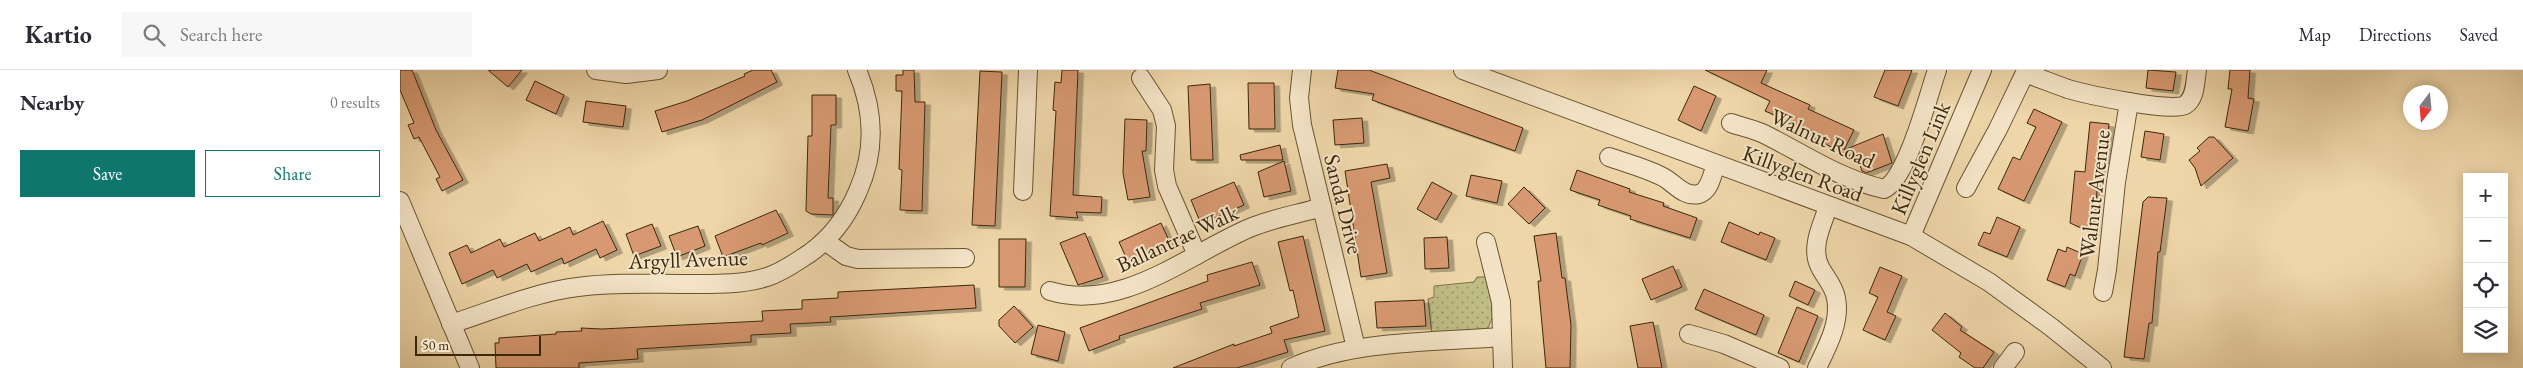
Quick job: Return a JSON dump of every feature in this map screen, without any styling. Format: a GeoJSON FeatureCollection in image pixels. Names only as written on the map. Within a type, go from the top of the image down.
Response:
{"type":"FeatureCollection","features":[{"type":"Feature","properties":{"kind":"street"},"geometry":{"type":"LineString","coordinates":[[596,70],[626,74],[658,70]]}},
{"type":"Feature","properties":{"kind":"street","name":"Argyll Avenue"},"geometry":{"type":"LineString","coordinates":[[451,324],[559,290],[601,285],[718,284],[756,280],[786,269],[825,241],[848,212],[861,185],[868,164],[871,115],[867,95],[857,70]]}},
{"type":"Feature","properties":{"kind":"street"},"geometry":{"type":"LineString","coordinates":[[1023,191],[1028,70]]}},
{"type":"Feature","properties":{"kind":"street","name":"Sanda Drive"},"geometry":{"type":"LineString","coordinates":[[1302,70],[1299,87],[1299,107],[1356,348]]}},
{"type":"Feature","properties":{"kind":"street","name":"Killyglen Road"},"geometry":{"type":"LineString","coordinates":[[1462,70],[1485,74],[1716,165],[1911,236],[1988,282],[2051,326],[2102,368]]}},
{"type":"Feature","properties":{"kind":"street","name":"Walnut Road"},"geometry":{"type":"LineString","coordinates":[[1731,123],[1762,133],[1810,160],[1864,184],[1884,189],[1896,181],[1906,162],[1937,70]]}},
{"type":"Feature","properties":{"kind":"street","name":"Killyglen Link"},"geometry":{"type":"LineString","coordinates":[[1911,236],[1982,70]]}},
{"type":"Feature","properties":{"kind":"street","name":"Walnut Avenue"},"geometry":{"type":"LineString","coordinates":[[1966,188],[1998,129],[2025,73],[2070,89],[2129,102],[2177,108],[2185,105],[2192,97],[2197,70]]}},
{"type":"Feature","properties":{"kind":"street"},"geometry":{"type":"LineString","coordinates":[[1141,78],[1162,110],[1166,126],[1164,170],[1166,186],[1197,255]]}},
{"type":"Feature","properties":{"kind":"street","name":"Walnut Avenue"},"geometry":{"type":"LineString","coordinates":[[2102,292],[2108,270],[2116,182],[2129,102]]}},
{"type":"Feature","properties":{"kind":"street"},"geometry":{"type":"LineString","coordinates":[[1608,157],[1662,176],[1680,190],[1692,195],[1700,194],[1707,189],[1716,165]]}},
{"type":"Feature","properties":{"kind":"street"},"geometry":{"type":"LineString","coordinates":[[400,201],[470,368]]}},
{"type":"Feature","properties":{"kind":"street","name":"Ballantrae Walk"},"geometry":{"type":"LineString","coordinates":[[1050,291],[1080,297],[1123,289],[1252,227],[1322,207]]}},
{"type":"Feature","properties":{"kind":"street"},"geometry":{"type":"LineString","coordinates":[[1817,368],[1832,333],[1837,309],[1836,298],[1819,265],[1816,252],[1828,207]]}},
{"type":"Feature","properties":{"kind":"street"},"geometry":{"type":"LineString","coordinates":[[825,241],[846,256],[858,260],[965,258]]}},
{"type":"Feature","properties":{"kind":"street"},"geometry":{"type":"LineString","coordinates":[[1486,242],[1501,302],[1503,368]]}},
{"type":"Feature","properties":{"kind":"street"},"geometry":{"type":"LineString","coordinates":[[1689,334],[1724,344],[1780,368]]}},
{"type":"Feature","properties":{"kind":"street"},"geometry":{"type":"LineString","coordinates":[[1291,368],[1356,348],[1502,336]]}},
{"type":"Feature","properties":{"kind":"street"},"geometry":{"type":"LineString","coordinates":[[2003,368],[2015,352]]}},
{"type":"Feature","properties":{"kind":"shaded area"},"geometry":{"type":"Polygon","coordinates":[[[1477,277],[1485,277],[1496,307],[1491,308],[1493,316],[1488,328],[1483,331],[1432,335],[1428,299],[1434,297],[1434,286],[1474,282],[1477,277]]]}},
{"type":"Feature","properties":{"kind":"building"},"geometry":{"type":"Polygon","coordinates":[[[400,70],[412,70],[436,130],[463,180],[442,191],[436,179],[440,177],[419,137],[414,139],[408,125],[414,123],[400,90],[400,70]]]}},
{"type":"Feature","properties":{"kind":"building"},"geometry":{"type":"Polygon","coordinates":[[[488,70],[522,70],[508,87],[488,70]]]}},
{"type":"Feature","properties":{"kind":"building"},"geometry":{"type":"Polygon","coordinates":[[[753,70],[771,70],[777,82],[702,120],[662,132],[655,111],[687,101],[745,76],[744,74],[753,70]]]}},
{"type":"Feature","properties":{"kind":"building"},"geometry":{"type":"Polygon","coordinates":[[[903,70],[914,70],[915,102],[925,102],[922,211],[900,210],[902,170],[899,169],[902,91],[896,91],[896,75],[903,75],[903,70]]]}},
{"type":"Feature","properties":{"kind":"building"},"geometry":{"type":"Polygon","coordinates":[[[1062,70],[1078,70],[1073,195],[1102,197],[1101,213],[1076,212],[1078,218],[1050,216],[1056,111],[1053,110],[1055,82],[1061,83],[1062,70]]]}},
{"type":"Feature","properties":{"kind":"building"},"geometry":{"type":"Polygon","coordinates":[[[1338,70],[1369,70],[1523,128],[1515,151],[1372,100],[1374,94],[1335,88],[1338,70]]]}},
{"type":"Feature","properties":{"kind":"building"},"geometry":{"type":"Polygon","coordinates":[[[1705,70],[1767,70],[1761,83],[1810,105],[1808,109],[1854,130],[1844,150],[1883,134],[1892,163],[1866,173],[1862,171],[1858,160],[1809,136],[1812,131],[1765,111],[1770,101],[1705,70]]]}},
{"type":"Feature","properties":{"kind":"building"},"geometry":{"type":"Polygon","coordinates":[[[1885,70],[1912,70],[1898,106],[1874,97],[1885,70]]]}},
{"type":"Feature","properties":{"kind":"building"},"geometry":{"type":"Polygon","coordinates":[[[2148,70],[2176,72],[2173,91],[2146,88],[2148,70]]]}},
{"type":"Feature","properties":{"kind":"building"},"geometry":{"type":"Polygon","coordinates":[[[2230,70],[2250,70],[2248,98],[2254,99],[2248,131],[2225,127],[2232,89],[2228,89],[2230,70]]]}},
{"type":"Feature","properties":{"kind":"building"},"geometry":{"type":"Polygon","coordinates":[[[980,71],[1002,72],[995,226],[972,225],[980,71]]]}},
{"type":"Feature","properties":{"kind":"building"},"geometry":{"type":"Polygon","coordinates":[[[535,81],[564,95],[556,114],[526,100],[535,81]]]}},
{"type":"Feature","properties":{"kind":"building"},"geometry":{"type":"Polygon","coordinates":[[[1248,83],[1274,83],[1275,129],[1249,129],[1248,83]]]}},
{"type":"Feature","properties":{"kind":"building"},"geometry":{"type":"Polygon","coordinates":[[[1210,84],[1213,160],[1191,160],[1188,86],[1210,84]]]}},
{"type":"Feature","properties":{"kind":"building"},"geometry":{"type":"Polygon","coordinates":[[[1694,86],[1716,96],[1701,131],[1678,120],[1694,86]]]}},
{"type":"Feature","properties":{"kind":"building"},"geometry":{"type":"Polygon","coordinates":[[[812,95],[836,95],[836,125],[831,125],[828,198],[833,198],[833,215],[811,214],[806,211],[808,136],[812,136],[812,95]]]}},
{"type":"Feature","properties":{"kind":"building"},"geometry":{"type":"Polygon","coordinates":[[[586,101],[626,106],[623,127],[583,122],[586,101]]]}},
{"type":"Feature","properties":{"kind":"building"},"geometry":{"type":"Polygon","coordinates":[[[2034,109],[2062,122],[2024,201],[1998,189],[2013,157],[2020,160],[2036,127],[2027,123],[2034,109]]]}},
{"type":"Feature","properties":{"kind":"building"},"geometry":{"type":"Polygon","coordinates":[[[1362,118],[1364,143],[1335,145],[1333,120],[1362,118]]]}},
{"type":"Feature","properties":{"kind":"building"},"geometry":{"type":"Polygon","coordinates":[[[1125,119],[1147,120],[1146,151],[1142,151],[1150,197],[1128,200],[1123,173],[1125,119]]]}},
{"type":"Feature","properties":{"kind":"building"},"geometry":{"type":"Polygon","coordinates":[[[2090,122],[2109,124],[2105,161],[2100,161],[2093,233],[2070,223],[2075,171],[2085,172],[2090,122]]]}},
{"type":"Feature","properties":{"kind":"building"},"geometry":{"type":"Polygon","coordinates":[[[2145,131],[2164,134],[2160,160],[2141,157],[2145,131]]]}},
{"type":"Feature","properties":{"kind":"building"},"geometry":{"type":"Polygon","coordinates":[[[2209,137],[2214,137],[2233,158],[2201,186],[2195,168],[2189,160],[2200,151],[2197,148],[2209,137]]]}},
{"type":"Feature","properties":{"kind":"building"},"geometry":{"type":"Polygon","coordinates":[[[1280,145],[1283,160],[1241,160],[1240,155],[1280,145]]]}},
{"type":"Feature","properties":{"kind":"building"},"geometry":{"type":"Polygon","coordinates":[[[1284,161],[1291,191],[1264,197],[1258,172],[1284,161]]]}},
{"type":"Feature","properties":{"kind":"building"},"geometry":{"type":"Polygon","coordinates":[[[1387,164],[1390,178],[1371,182],[1387,273],[1361,277],[1345,171],[1387,164]]]}},
{"type":"Feature","properties":{"kind":"building"},"geometry":{"type":"Polygon","coordinates":[[[1577,170],[1630,189],[1629,192],[1664,203],[1663,206],[1697,218],[1690,238],[1630,219],[1631,216],[1598,205],[1600,200],[1570,190],[1577,170]]]}},
{"type":"Feature","properties":{"kind":"building"},"geometry":{"type":"Polygon","coordinates":[[[1471,175],[1502,181],[1497,203],[1466,196],[1471,175]]]}},
{"type":"Feature","properties":{"kind":"building"},"geometry":{"type":"Polygon","coordinates":[[[1234,182],[1244,205],[1201,224],[1191,200],[1234,182]]]}},
{"type":"Feature","properties":{"kind":"building"},"geometry":{"type":"Polygon","coordinates":[[[1432,182],[1452,193],[1436,220],[1417,209],[1432,182]]]}},
{"type":"Feature","properties":{"kind":"building"},"geometry":{"type":"Polygon","coordinates":[[[1524,187],[1545,208],[1529,224],[1508,204],[1524,187]]]}},
{"type":"Feature","properties":{"kind":"building"},"geometry":{"type":"Polygon","coordinates":[[[2148,197],[2167,198],[2160,252],[2158,252],[2152,323],[2149,323],[2144,359],[2124,357],[2143,202],[2148,197]]]}},
{"type":"Feature","properties":{"kind":"building"},"geometry":{"type":"Polygon","coordinates":[[[776,210],[788,233],[762,245],[761,243],[723,257],[715,236],[776,210]]]}},
{"type":"Feature","properties":{"kind":"building"},"geometry":{"type":"Polygon","coordinates":[[[1997,217],[2020,227],[2007,257],[1978,245],[1984,232],[1990,234],[1997,217]]]}},
{"type":"Feature","properties":{"kind":"building"},"geometry":{"type":"Polygon","coordinates":[[[603,221],[617,250],[600,258],[596,249],[564,264],[562,258],[531,272],[527,264],[497,278],[493,270],[462,284],[449,253],[467,245],[471,253],[500,239],[504,247],[535,233],[539,241],[570,227],[573,235],[603,221]]]}},
{"type":"Feature","properties":{"kind":"building"},"geometry":{"type":"Polygon","coordinates":[[[1729,222],[1759,235],[1760,232],[1775,238],[1766,260],[1721,242],[1729,222]]]}},
{"type":"Feature","properties":{"kind":"building"},"geometry":{"type":"Polygon","coordinates":[[[1161,223],[1171,245],[1129,264],[1119,242],[1161,223]]]}},
{"type":"Feature","properties":{"kind":"building"},"geometry":{"type":"Polygon","coordinates":[[[652,224],[661,246],[634,256],[626,234],[652,224]]]}},
{"type":"Feature","properties":{"kind":"building"},"geometry":{"type":"Polygon","coordinates":[[[698,226],[705,246],[677,257],[669,236],[698,226]]]}},
{"type":"Feature","properties":{"kind":"building"},"geometry":{"type":"Polygon","coordinates":[[[1085,233],[1103,277],[1078,285],[1060,243],[1085,233]]]}},
{"type":"Feature","properties":{"kind":"building"},"geometry":{"type":"Polygon","coordinates":[[[1556,233],[1562,278],[1565,278],[1571,325],[1570,368],[1546,368],[1538,281],[1541,281],[1534,236],[1556,233]]]}},
{"type":"Feature","properties":{"kind":"building"},"geometry":{"type":"Polygon","coordinates":[[[1303,236],[1325,331],[1284,340],[1288,352],[1237,368],[1173,368],[1234,344],[1234,346],[1272,333],[1270,327],[1299,317],[1293,290],[1290,291],[1278,242],[1303,236]]]}},
{"type":"Feature","properties":{"kind":"building"},"geometry":{"type":"Polygon","coordinates":[[[1447,237],[1449,268],[1425,269],[1424,238],[1447,237]]]}},
{"type":"Feature","properties":{"kind":"building"},"geometry":{"type":"Polygon","coordinates":[[[999,239],[1026,239],[1025,287],[999,287],[999,239]]]}},
{"type":"Feature","properties":{"kind":"building"},"geometry":{"type":"Polygon","coordinates":[[[2067,247],[2083,254],[2075,276],[2070,274],[2065,287],[2047,280],[2058,249],[2066,252],[2067,247]]]}},
{"type":"Feature","properties":{"kind":"building"},"geometry":{"type":"Polygon","coordinates":[[[1252,262],[1260,285],[1200,303],[1202,309],[1119,336],[1120,339],[1089,351],[1080,328],[1208,281],[1207,275],[1252,262]]]}},
{"type":"Feature","properties":{"kind":"building"},"geometry":{"type":"Polygon","coordinates":[[[1673,266],[1682,287],[1651,300],[1642,279],[1673,266]]]}},
{"type":"Feature","properties":{"kind":"building"},"geometry":{"type":"Polygon","coordinates":[[[1880,267],[1902,276],[1887,312],[1896,316],[1885,340],[1863,330],[1878,297],[1869,293],[1880,267]]]}},
{"type":"Feature","properties":{"kind":"building"},"geometry":{"type":"Polygon","coordinates":[[[1795,281],[1815,290],[1808,305],[1789,296],[1795,281]]]}},
{"type":"Feature","properties":{"kind":"building"},"geometry":{"type":"Polygon","coordinates":[[[974,285],[976,308],[830,317],[831,322],[790,324],[791,333],[751,335],[751,342],[637,349],[638,359],[579,363],[579,368],[496,368],[495,343],[499,343],[499,338],[582,331],[581,328],[602,329],[763,321],[762,311],[802,309],[802,300],[838,298],[838,292],[974,285]]]}},
{"type":"Feature","properties":{"kind":"building"},"geometry":{"type":"Polygon","coordinates":[[[1704,289],[1764,315],[1756,335],[1695,309],[1704,289]]]}},
{"type":"Feature","properties":{"kind":"building"},"geometry":{"type":"Polygon","coordinates":[[[1424,300],[1426,326],[1377,328],[1375,302],[1424,300]]]}},
{"type":"Feature","properties":{"kind":"building"},"geometry":{"type":"Polygon","coordinates":[[[1014,306],[1033,327],[1015,343],[999,326],[999,320],[1014,306]]]}},
{"type":"Feature","properties":{"kind":"building"},"geometry":{"type":"Polygon","coordinates":[[[1797,307],[1818,316],[1799,362],[1778,353],[1797,307]]]}},
{"type":"Feature","properties":{"kind":"building"},"geometry":{"type":"Polygon","coordinates":[[[1945,313],[1962,327],[1960,330],[1994,352],[1983,368],[1975,368],[1959,357],[1961,353],[1932,330],[1945,313]]]}},
{"type":"Feature","properties":{"kind":"building"},"geometry":{"type":"Polygon","coordinates":[[[1653,322],[1662,368],[1638,368],[1630,326],[1653,322]]]}},
{"type":"Feature","properties":{"kind":"building"},"geometry":{"type":"Polygon","coordinates":[[[1038,325],[1065,332],[1058,361],[1031,354],[1038,325]]]}}]}
